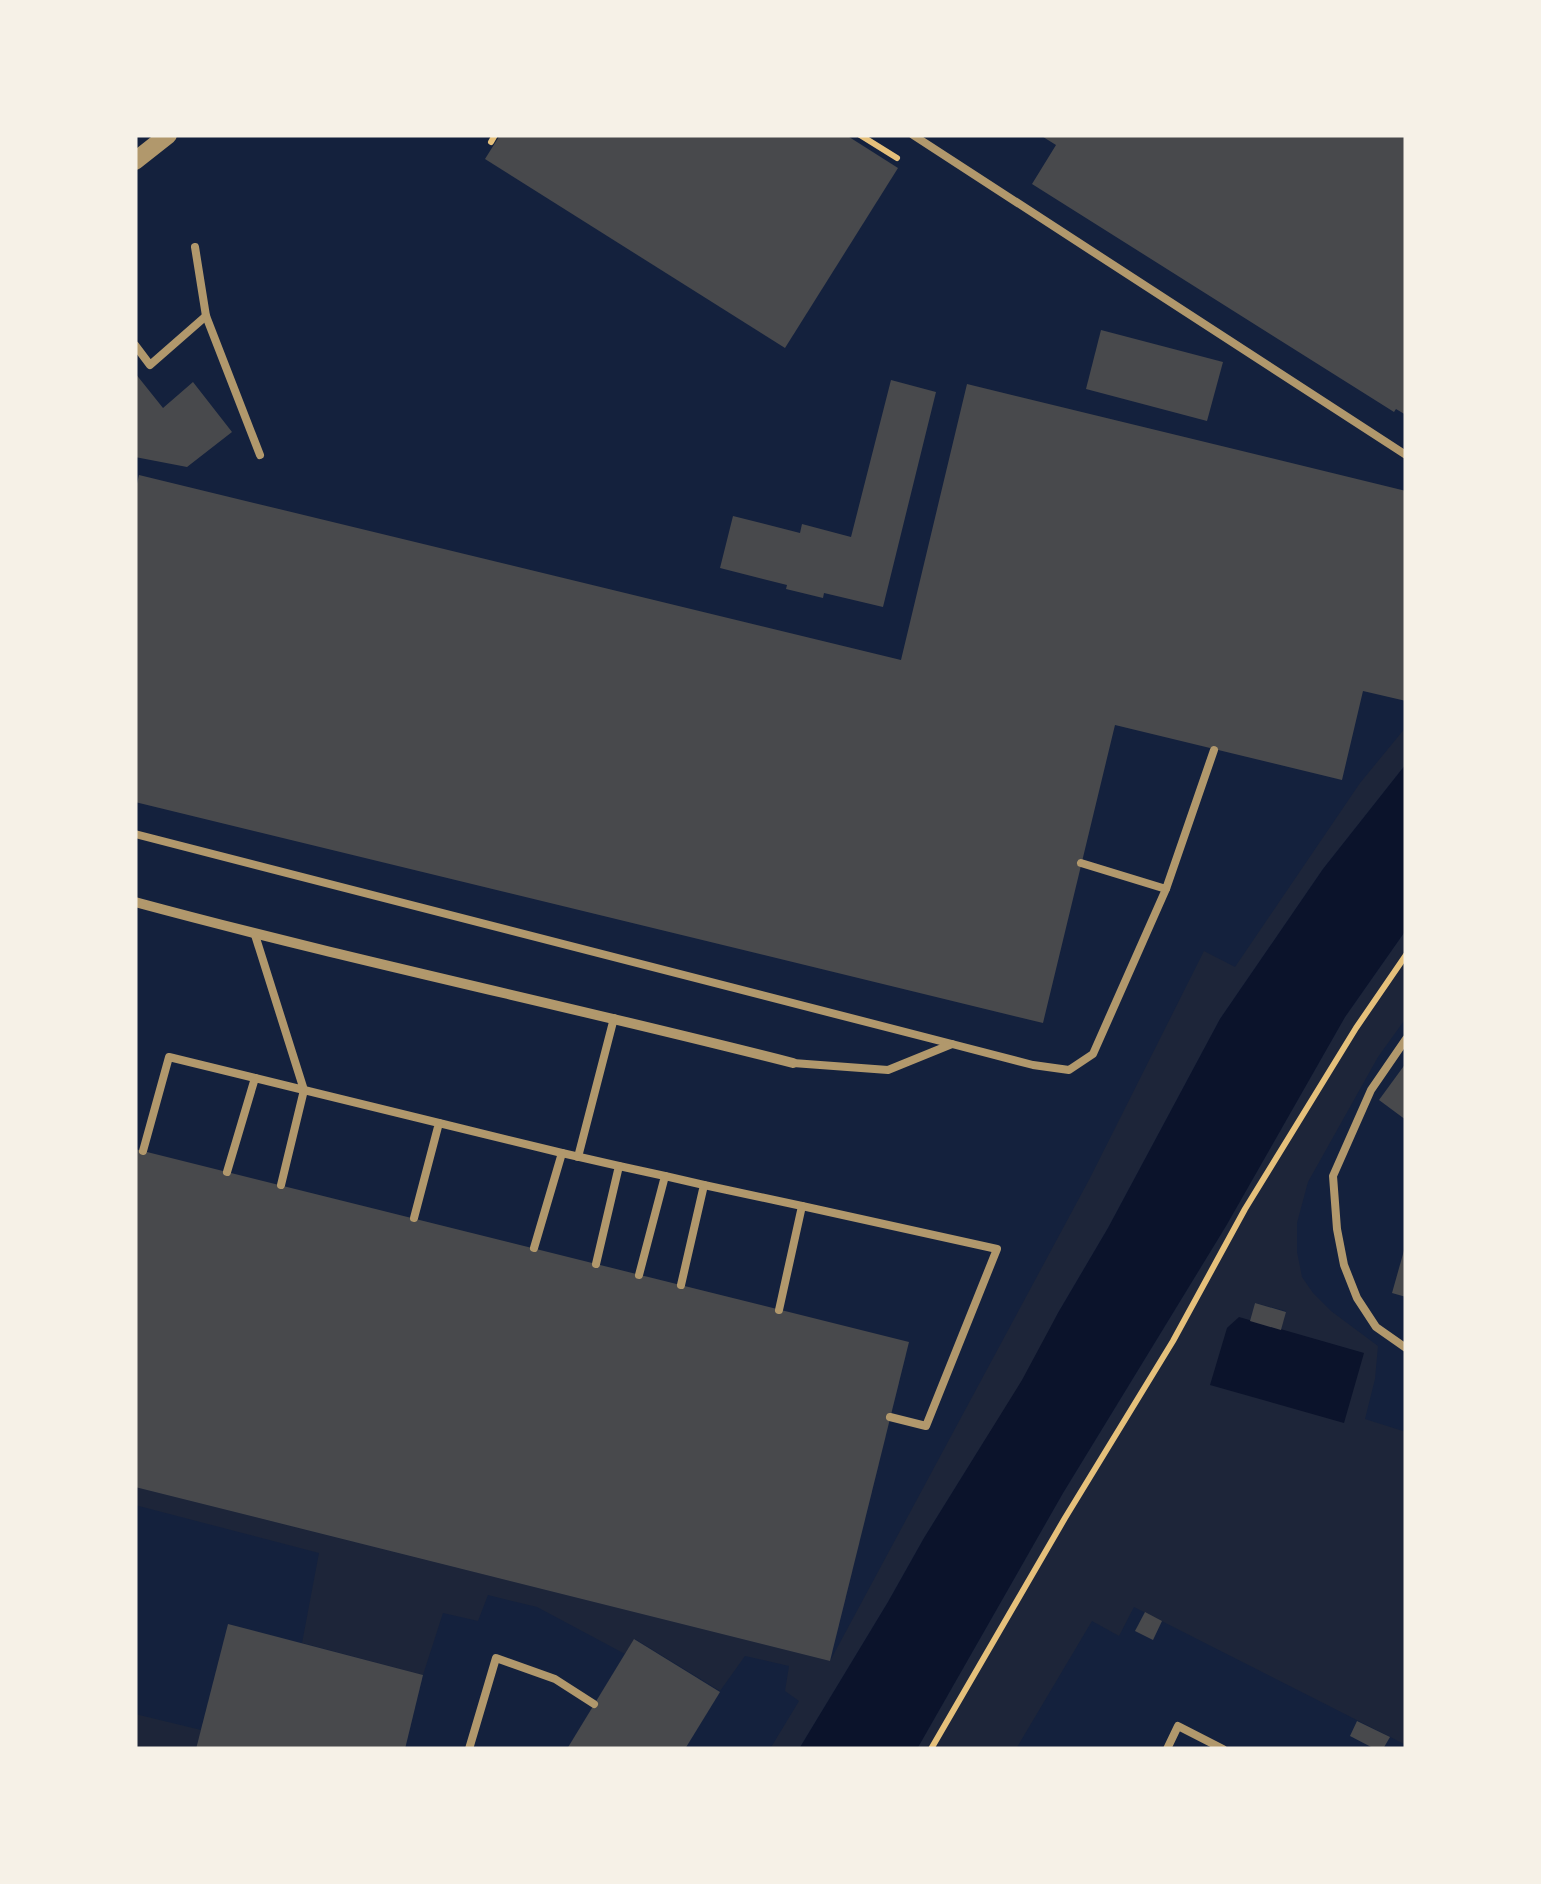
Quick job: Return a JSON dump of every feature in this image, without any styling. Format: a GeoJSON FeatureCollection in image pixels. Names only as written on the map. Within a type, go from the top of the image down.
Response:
{"type":"FeatureCollection","features":[{"type":"Feature","properties":{"kind":"street"},"geometry":{"type":"LineString","coordinates":[[135,161],[168,135]]}},
{"type":"Feature","properties":{"kind":"street"},"geometry":{"type":"LineString","coordinates":[[135,902],[792,1063]]}},
{"type":"Feature","properties":{"kind":"lane"},"geometry":{"type":"LineString","coordinates":[[912,135],[1406,455]]}},
{"type":"Feature","properties":{"kind":"lane"},"geometry":{"type":"LineString","coordinates":[[195,247],[206,316],[260,455]]}},
{"type":"Feature","properties":{"kind":"lane"},"geometry":{"type":"LineString","coordinates":[[135,345],[150,365],[206,316]]}},
{"type":"Feature","properties":{"kind":"lane"},"geometry":{"type":"LineString","coordinates":[[135,834],[1033,1065],[1069,1070],[1093,1054],[1166,888],[1214,750]]}},
{"type":"Feature","properties":{"kind":"lane"},"geometry":{"type":"LineString","coordinates":[[1082,864],[1166,888]]}},
{"type":"Feature","properties":{"kind":"lane"},"geometry":{"type":"LineString","coordinates":[[256,934],[304,1090],[281,1185]]}},
{"type":"Feature","properties":{"kind":"lane"},"geometry":{"type":"LineString","coordinates":[[578,1157],[614,1018]]}},
{"type":"Feature","properties":{"kind":"lane"},"geometry":{"type":"LineString","coordinates":[[1406,1039],[1370,1090],[1333,1176],[1344,1266],[1357,1298],[1376,1327],[1406,1348]]}},
{"type":"Feature","properties":{"kind":"lane"},"geometry":{"type":"LineString","coordinates":[[792,1063],[888,1070],[952,1044]]}},
{"type":"Feature","properties":{"kind":"lane"},"geometry":{"type":"LineString","coordinates":[[143,1151],[169,1057],[578,1157],[997,1249],[926,1426],[890,1417]]}},
{"type":"Feature","properties":{"kind":"lane"},"geometry":{"type":"LineString","coordinates":[[227,1172],[254,1078]]}},
{"type":"Feature","properties":{"kind":"lane"},"geometry":{"type":"LineString","coordinates":[[414,1218],[439,1123]]}},
{"type":"Feature","properties":{"kind":"lane"},"geometry":{"type":"LineString","coordinates":[[534,1248],[562,1153]]}},
{"type":"Feature","properties":{"kind":"lane"},"geometry":{"type":"LineString","coordinates":[[596,1264],[619,1166]]}},
{"type":"Feature","properties":{"kind":"lane"},"geometry":{"type":"LineString","coordinates":[[639,1275],[664,1176]]}},
{"type":"Feature","properties":{"kind":"lane"},"geometry":{"type":"LineString","coordinates":[[681,1285],[704,1185]]}},
{"type":"Feature","properties":{"kind":"lane"},"geometry":{"type":"LineString","coordinates":[[779,1310],[802,1206]]}},
{"type":"Feature","properties":{"kind":"lane"},"geometry":{"type":"LineString","coordinates":[[469,1749],[496,1658],[555,1679],[594,1704]]}},
{"type":"Feature","properties":{"kind":"lane"},"geometry":{"type":"LineString","coordinates":[[1167,1749],[1178,1726],[1223,1749]]}},
{"type":"Feature","properties":{"kind":"path"},"geometry":{"type":"LineString","coordinates":[[860,135],[906,164]]}},
{"type":"Feature","properties":{"kind":"path"},"geometry":{"type":"LineString","coordinates":[[931,1749],[1173,1341],[1245,1209],[1406,954]]}},
{"type":"Feature","properties":{"kind":"shaded area"},"geometry":{"type":"Polygon","coordinates":[[[1406,727],[1406,764],[1323,869],[1220,1019],[1022,1385],[924,1538],[799,1749],[770,1749],[799,1701],[785,1691],[789,1666],[745,1656],[720,1691],[635,1639],[625,1654],[537,1607],[488,1595],[478,1621],[443,1613],[423,1675],[302,1643],[319,1553],[135,1505],[135,1487],[830,1661],[1090,1178],[1204,951],[1235,967],[1360,783],[1406,727]]]}},
{"type":"Feature","properties":{"kind":"shaded area"},"geometry":{"type":"Polygon","coordinates":[[[1406,764],[1406,930],[1345,1017],[1226,1226],[1063,1493],[917,1749],[799,1749],[1022,1380],[1220,1019],[1323,869],[1406,764]]]}},
{"type":"Feature","properties":{"kind":"shaded area"},"geometry":{"type":"Polygon","coordinates":[[[1406,930],[1406,1018],[1378,1057],[1308,1182],[1297,1223],[1297,1252],[1302,1277],[1313,1293],[1378,1346],[1365,1419],[1406,1432],[1406,1745],[1134,1607],[1119,1636],[1092,1621],[1016,1749],[917,1749],[1063,1493],[1226,1226],[1345,1017],[1406,930]],[[1255,1303],[1250,1321],[1239,1318],[1227,1328],[1363,1353],[1281,1330],[1286,1311],[1255,1303]]]}},
{"type":"Feature","properties":{"kind":"shaded area"},"geometry":{"type":"Polygon","coordinates":[[[1239,1317],[1364,1353],[1344,1423],[1210,1385],[1227,1328],[1239,1317]]]}},
{"type":"Feature","properties":{"kind":"shaded area"},"geometry":{"type":"Polygon","coordinates":[[[135,1714],[201,1730],[196,1749],[135,1749],[135,1714]]]}},
{"type":"Feature","properties":{"kind":"building"},"geometry":{"type":"Polygon","coordinates":[[[500,135],[846,135],[898,168],[785,348],[485,159],[500,135]]]}},
{"type":"Feature","properties":{"kind":"building"},"geometry":{"type":"Polygon","coordinates":[[[1040,135],[1406,135],[1406,415],[1396,409],[1394,412],[1032,184],[1056,145],[1040,135]]]}},
{"type":"Feature","properties":{"kind":"building"},"geometry":{"type":"Polygon","coordinates":[[[1101,330],[1223,362],[1207,421],[1086,389],[1101,330]]]}},
{"type":"Feature","properties":{"kind":"building"},"geometry":{"type":"Polygon","coordinates":[[[135,373],[163,408],[193,382],[232,432],[187,467],[135,457],[135,373]]]}},
{"type":"Feature","properties":{"kind":"building"},"geometry":{"type":"Polygon","coordinates":[[[891,380],[936,392],[883,607],[824,593],[823,598],[720,568],[733,516],[800,533],[802,524],[851,537],[891,380]]]}},
{"type":"Feature","properties":{"kind":"building"},"geometry":{"type":"Polygon","coordinates":[[[967,384],[1406,491],[1406,701],[1363,691],[1342,780],[1115,725],[1043,1023],[135,802],[135,492],[139,475],[901,660],[967,384]]]}},
{"type":"Feature","properties":{"kind":"building"},"geometry":{"type":"Polygon","coordinates":[[[1406,1063],[1406,1120],[1379,1100],[1406,1063]]]}},
{"type":"Feature","properties":{"kind":"building"},"geometry":{"type":"Polygon","coordinates":[[[135,1149],[909,1342],[830,1661],[135,1487],[135,1149]]]}},
{"type":"Feature","properties":{"kind":"building"},"geometry":{"type":"Polygon","coordinates":[[[1406,1247],[1406,1297],[1392,1293],[1406,1247]]]}},
{"type":"Feature","properties":{"kind":"building"},"geometry":{"type":"Polygon","coordinates":[[[1255,1303],[1286,1312],[1281,1330],[1250,1321],[1255,1303]]]}},
{"type":"Feature","properties":{"kind":"building"},"geometry":{"type":"Polygon","coordinates":[[[1145,1612],[1162,1621],[1153,1640],[1135,1631],[1145,1612]]]}},
{"type":"Feature","properties":{"kind":"building"},"geometry":{"type":"Polygon","coordinates":[[[228,1624],[423,1675],[405,1749],[196,1749],[228,1624]]]}},
{"type":"Feature","properties":{"kind":"building"},"geometry":{"type":"Polygon","coordinates":[[[634,1639],[720,1692],[685,1749],[567,1749],[634,1639]]]}},
{"type":"Feature","properties":{"kind":"building"},"geometry":{"type":"Polygon","coordinates":[[[1357,1721],[1390,1737],[1383,1749],[1350,1736],[1357,1721]]]}}]}
